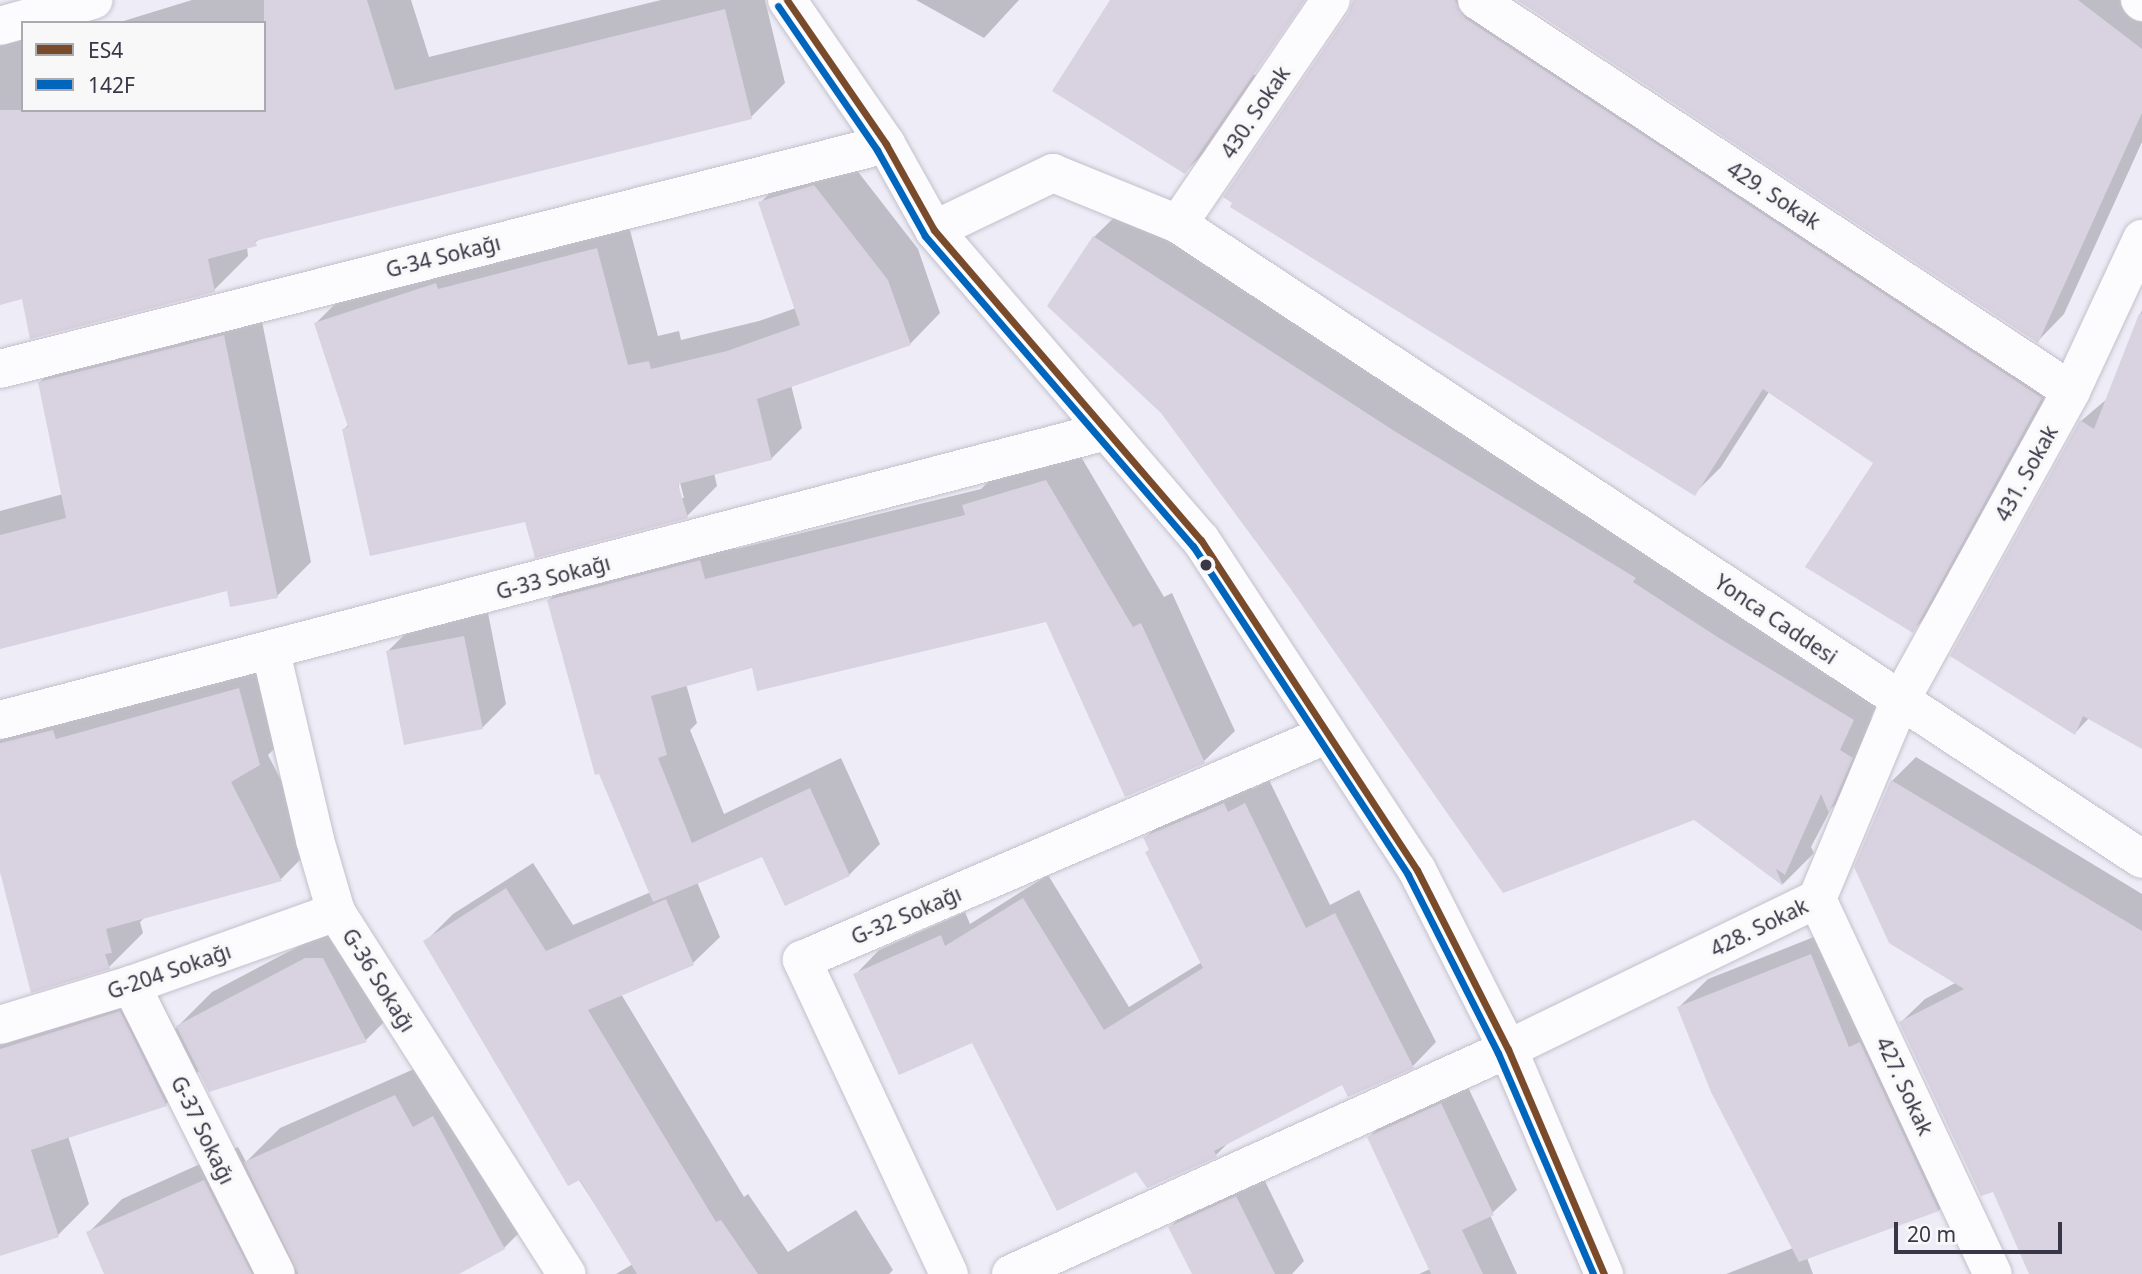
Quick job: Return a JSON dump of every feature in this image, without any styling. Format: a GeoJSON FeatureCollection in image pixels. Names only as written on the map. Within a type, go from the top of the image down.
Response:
{"type":"FeatureCollection","features":[{"type":"Feature","properties":{"kind":"street"},"geometry":{"type":"LineString","coordinates":[[0,26],[93,0]]}},
{"type":"Feature","properties":{"kind":"street"},"geometry":{"type":"LineString","coordinates":[[787,0],[886,144],[934,230],[1201,540],[1417,870],[1508,1049],[1604,1274]]}},
{"type":"Feature","properties":{"kind":"street","name":"430. Sokak"},"geometry":{"type":"LineString","coordinates":[[1178,224],[1331,0]]}},
{"type":"Feature","properties":{"kind":"street","name":"429. Sokak"},"geometry":{"type":"LineString","coordinates":[[1477,0],[2071,391]]}},
{"type":"Feature","properties":{"kind":"street","name":"G-34 Sokağı"},"geometry":{"type":"LineString","coordinates":[[0,369],[886,144]]}},
{"type":"Feature","properties":{"kind":"street","name":"Yonca Caddesi"},"geometry":{"type":"LineString","coordinates":[[934,230],[1053,173],[1178,224],[2142,859]]}},
{"type":"Feature","properties":{"kind":"street","name":"431. Sokak"},"geometry":{"type":"LineString","coordinates":[[1900,701],[2071,391],[2142,239]]}},
{"type":"Feature","properties":{"kind":"street","name":"G-33 Sokağı"},"geometry":{"type":"LineString","coordinates":[[0,720],[271,652],[1106,431]]}},
{"type":"Feature","properties":{"kind":"street","name":"G-36 Sokağı"},"geometry":{"type":"LineString","coordinates":[[271,652],[314,840],[336,912],[568,1274]]}},
{"type":"Feature","properties":{"kind":"street","name":"428. Sokak"},"geometry":{"type":"LineString","coordinates":[[1508,1049],[1817,899],[1900,701]]}},
{"type":"Feature","properties":{"kind":"street","name":"G-32 Sokağı"},"geometry":{"type":"LineString","coordinates":[[949,1274],[802,960],[1328,734]]}},
{"type":"Feature","properties":{"kind":"street","name":"427. Sokak"},"geometry":{"type":"LineString","coordinates":[[1817,899],[1993,1274]]}},
{"type":"Feature","properties":{"kind":"street","name":"G-204 Sokağı"},"geometry":{"type":"LineString","coordinates":[[0,1025],[131,985],[336,912]]}},
{"type":"Feature","properties":{"kind":"street","name":"G-37 Sokağı"},"geometry":{"type":"LineString","coordinates":[[131,985],[276,1274]]}},
{"type":"Feature","properties":{"kind":"street"},"geometry":{"type":"LineString","coordinates":[[1011,1274],[1508,1049]]}},
{"type":"Feature","properties":{"kind":"building"},"geometry":{"type":"Polygon","coordinates":[[[264,0],[367,0],[395,90],[725,9],[752,119],[255,241],[257,246],[208,259],[215,292],[30,339],[22,299],[0,305],[0,110],[266,112],[264,0]]]}},
{"type":"Feature","properties":{"kind":"building"},"geometry":{"type":"Polygon","coordinates":[[[1110,0],[1305,0],[1185,174],[1052,91],[1110,0]]]}},
{"type":"Feature","properties":{"kind":"building"},"geometry":{"type":"Polygon","coordinates":[[[1353,0],[1455,0],[1465,18],[2042,398],[1913,633],[1805,567],[1873,463],[1763,389],[1695,496],[1230,207],[1232,203],[1223,197],[1349,12],[1353,0]]]}},
{"type":"Feature","properties":{"kind":"building"},"geometry":{"type":"Polygon","coordinates":[[[1517,0],[2078,0],[2142,49],[2142,113],[2038,343],[1517,0]]]}},
{"type":"Feature","properties":{"kind":"building"},"geometry":{"type":"Polygon","coordinates":[[[814,185],[888,280],[911,345],[757,399],[772,460],[678,484],[688,518],[535,558],[525,522],[370,556],[342,429],[348,427],[314,323],[436,283],[438,289],[597,248],[628,365],[649,361],[651,369],[727,351],[800,325],[758,202],[814,185]]]}},
{"type":"Feature","properties":{"kind":"building"},"geometry":{"type":"Polygon","coordinates":[[[1093,236],[1396,432],[1636,578],[1633,582],[1719,638],[1854,720],[1840,750],[1853,758],[1829,813],[1821,794],[1785,875],[1776,869],[1783,886],[1694,820],[1503,893],[1290,588],[1161,413],[1047,306],[1093,236]]]}},
{"type":"Feature","properties":{"kind":"building"},"geometry":{"type":"Polygon","coordinates":[[[2139,314],[2142,314],[2142,749],[2083,716],[2075,735],[1950,656],[2080,420],[2094,429],[2139,314]]]}},
{"type":"Feature","properties":{"kind":"building"},"geometry":{"type":"Polygon","coordinates":[[[224,335],[278,598],[230,607],[227,591],[0,649],[0,535],[66,518],[38,382],[224,335]]]}},
{"type":"Feature","properties":{"kind":"building"},"geometry":{"type":"Polygon","coordinates":[[[1046,480],[1133,627],[1141,623],[1205,763],[1125,797],[1046,622],[757,691],[752,668],[651,696],[667,755],[658,758],[692,843],[810,788],[850,876],[785,906],[762,857],[653,902],[599,774],[595,775],[547,600],[700,560],[705,579],[965,515],[962,505],[1046,480]]]}},
{"type":"Feature","properties":{"kind":"building"},"geometry":{"type":"Polygon","coordinates":[[[464,636],[483,729],[404,745],[386,651],[464,636]]]}},
{"type":"Feature","properties":{"kind":"building"},"geometry":{"type":"Polygon","coordinates":[[[239,688],[260,765],[231,782],[282,881],[106,929],[112,953],[105,954],[110,969],[31,993],[0,872],[0,743],[53,730],[56,739],[239,688]]]}},
{"type":"Feature","properties":{"kind":"building"},"geometry":{"type":"Polygon","coordinates":[[[1891,780],[2142,931],[2142,1274],[2029,1274],[1993,1192],[1981,1196],[1899,1022],[1964,989],[1889,943],[1854,867],[1891,780]]]}},
{"type":"Feature","properties":{"kind":"building"},"geometry":{"type":"Polygon","coordinates":[[[1224,803],[1228,812],[1245,803],[1306,928],[1335,913],[1414,1068],[1348,1097],[1342,1085],[1214,1151],[1217,1157],[1147,1188],[1136,1172],[1057,1211],[972,1043],[899,1075],[853,974],[941,935],[945,946],[1023,898],[1104,1030],[1203,968],[1145,852],[1149,850],[1143,837],[1224,803]]]}},
{"type":"Feature","properties":{"kind":"building"},"geometry":{"type":"Polygon","coordinates":[[[506,888],[546,951],[666,899],[694,965],[588,1010],[716,1222],[721,1220],[758,1274],[637,1274],[580,1180],[568,1186],[423,941],[506,888]]]}},
{"type":"Feature","properties":{"kind":"building"},"geometry":{"type":"Polygon","coordinates":[[[1811,954],[1849,1047],[1860,1042],[1939,1211],[1799,1262],[1711,1092],[1677,1007],[1811,954]]]}},
{"type":"Feature","properties":{"kind":"building"},"geometry":{"type":"Polygon","coordinates":[[[305,958],[323,958],[367,1042],[209,1092],[176,1026],[305,958]]]}},
{"type":"Feature","properties":{"kind":"building"},"geometry":{"type":"Polygon","coordinates":[[[120,1011],[167,1106],[31,1150],[59,1237],[0,1256],[0,1049],[120,1011]]]}},
{"type":"Feature","properties":{"kind":"building"},"geometry":{"type":"Polygon","coordinates":[[[395,1095],[413,1127],[433,1116],[505,1249],[459,1274],[298,1274],[244,1162],[395,1095]]]}},
{"type":"Feature","properties":{"kind":"building"},"geometry":{"type":"Polygon","coordinates":[[[1441,1103],[1494,1215],[1462,1230],[1483,1274],[1431,1274],[1367,1137],[1441,1103]]]}},
{"type":"Feature","properties":{"kind":"building"},"geometry":{"type":"Polygon","coordinates":[[[204,1180],[252,1274],[104,1274],[86,1232],[204,1180]]]}},
{"type":"Feature","properties":{"kind":"building"},"geometry":{"type":"Polygon","coordinates":[[[1236,1196],[1275,1274],[1192,1274],[1168,1227],[1236,1196]]]}},
{"type":"Feature","properties":{"kind":"transit line","name":"ES4"},"geometry":{"type":"LineString","coordinates":[[787,0],[886,144],[934,230],[1201,540],[1417,870],[1508,1049],[1604,1274]]}},
{"type":"Feature","properties":{"kind":"transit line","name":"142F"},"geometry":{"type":"LineString","coordinates":[[778,6],[877,150],[925,236],[1193,546],[1408,875],[1498,1053],[1593,1274]]}}]}
